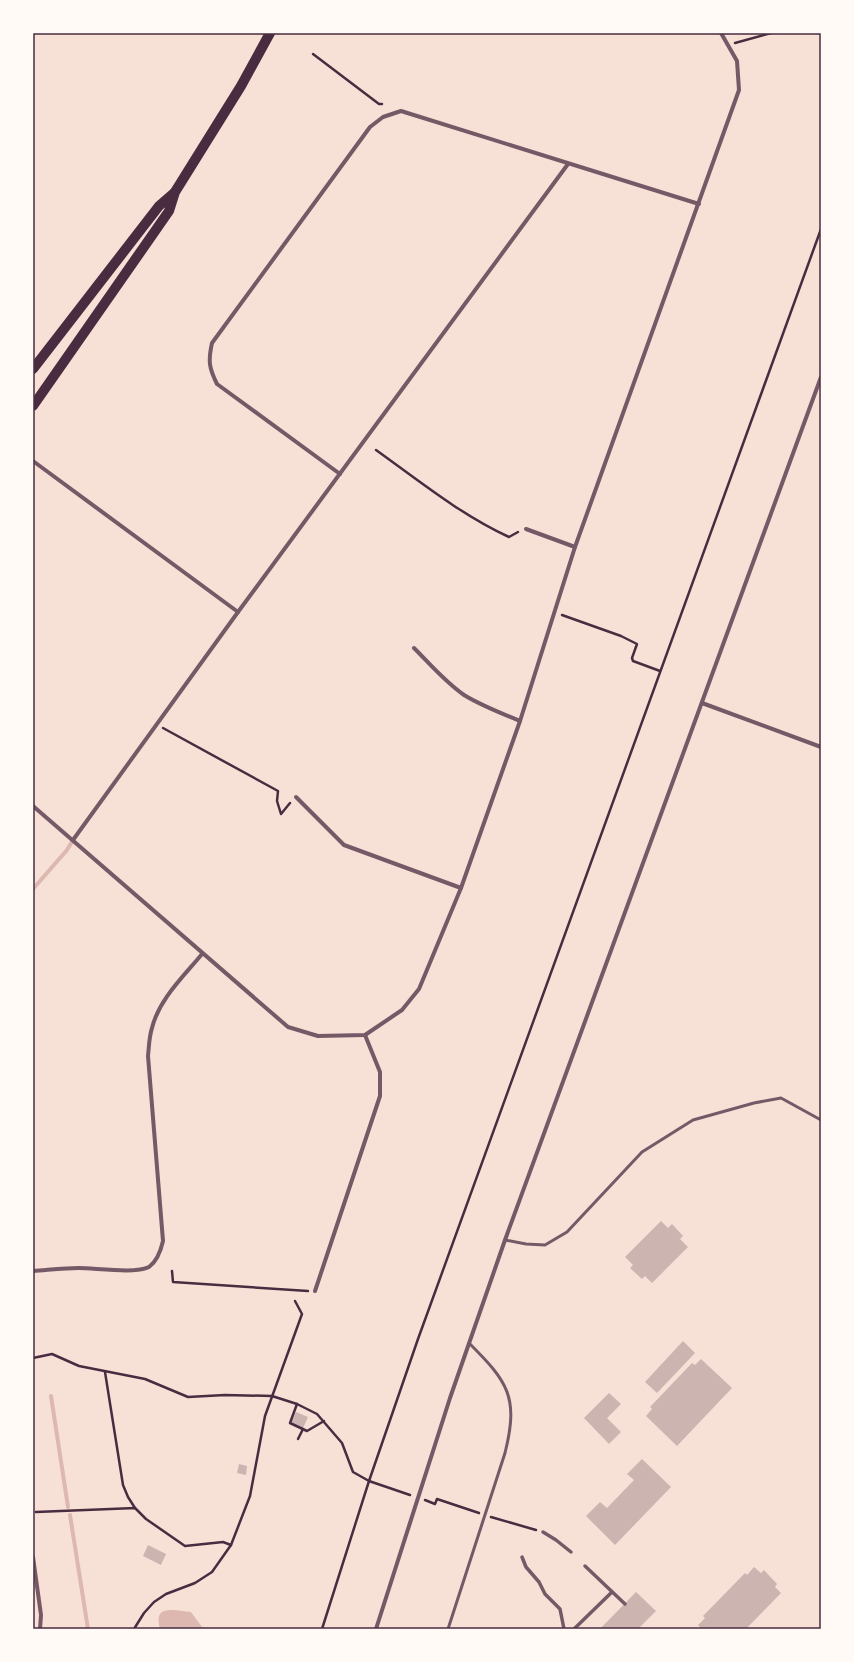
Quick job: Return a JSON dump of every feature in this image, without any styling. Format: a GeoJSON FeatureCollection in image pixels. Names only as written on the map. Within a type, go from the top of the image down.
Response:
{"type":"FeatureCollection","features":[{"type":"Feature","properties":{"kind":"main road"},"geometry":{"type":"LineString","coordinates":[[33,406],[169,211],[175,192],[241,86],[270,33]]}},
{"type":"Feature","properties":{"kind":"main road"},"geometry":{"type":"LineString","coordinates":[[33,369],[159,206],[175,192]]}},
{"type":"Feature","properties":{"kind":"street"},"geometry":{"type":"LineString","coordinates":[[33,806],[288,1027],[318,1036],[365,1036],[402,1010],[419,989],[461,888],[520,721],[575,548],[739,90],[737,61],[721,33]]}},
{"type":"Feature","properties":{"kind":"street"},"geometry":{"type":"LineString","coordinates":[[340,474],[217,384],[210,371],[209,356],[212,343],[240,304],[370,127],[382,117],[401,111],[699,204]]}},
{"type":"Feature","properties":{"kind":"street"},"geometry":{"type":"LineString","coordinates":[[72,840],[568,164]]}},
{"type":"Feature","properties":{"kind":"street"},"geometry":{"type":"LineString","coordinates":[[376,1629],[469,1343],[505,1240],[821,377]]}},
{"type":"Feature","properties":{"kind":"street"},"geometry":{"type":"LineString","coordinates":[[33,461],[238,612]]}},
{"type":"Feature","properties":{"kind":"street"},"geometry":{"type":"LineString","coordinates":[[526,529],[575,548]]}},
{"type":"Feature","properties":{"kind":"street"},"geometry":{"type":"LineString","coordinates":[[414,648],[441,676],[464,694],[487,707],[520,721]]}},
{"type":"Feature","properties":{"kind":"street"},"geometry":{"type":"LineString","coordinates":[[702,703],[821,747]]}},
{"type":"Feature","properties":{"kind":"street"},"geometry":{"type":"LineString","coordinates":[[296,797],[344,845],[461,888]]}},
{"type":"Feature","properties":{"kind":"street"},"geometry":{"type":"LineString","coordinates":[[33,1271],[78,1268],[134,1270],[148,1267],[162,1249],[163,1240],[148,1056],[152,1028],[156,1015],[164,1000],[202,954]]}},
{"type":"Feature","properties":{"kind":"street"},"geometry":{"type":"LineString","coordinates":[[315,1291],[380,1096],[380,1072],[365,1036]]}},
{"type":"Feature","properties":{"kind":"street"},"geometry":{"type":"LineString","coordinates":[[543,1532],[571,1552]]}},
{"type":"Feature","properties":{"kind":"street"},"geometry":{"type":"LineString","coordinates":[[33,1557],[41,1615],[40,1629]]}},
{"type":"Feature","properties":{"kind":"street"},"geometry":{"type":"LineString","coordinates":[[522,1557],[526,1567],[539,1582],[545,1594],[560,1609],[564,1629]]}},
{"type":"Feature","properties":{"kind":"street"},"geometry":{"type":"LineString","coordinates":[[585,1566],[624,1604]]}},
{"type":"Feature","properties":{"kind":"street"},"geometry":{"type":"LineString","coordinates":[[574,1629],[612,1592]]}},
{"type":"Feature","properties":{"kind":"lane"},"geometry":{"type":"LineString","coordinates":[[505,1240],[526,1244],[545,1245],[567,1232],[642,1152],[693,1120],[754,1103],[781,1098],[821,1120]]}},
{"type":"Feature","properties":{"kind":"lane"},"geometry":{"type":"LineString","coordinates":[[448,1629],[505,1453],[511,1430],[512,1412],[508,1393],[491,1365],[469,1343]]}},
{"type":"Feature","properties":{"kind":"path"},"geometry":{"type":"LineString","coordinates":[[728,45],[771,33]]}},
{"type":"Feature","properties":{"kind":"path"},"geometry":{"type":"LineString","coordinates":[[313,54],[379,104],[382,104]]}},
{"type":"Feature","properties":{"kind":"path"},"geometry":{"type":"LineString","coordinates":[[322,1629],[369,1481],[418,1339],[821,229]]}},
{"type":"Feature","properties":{"kind":"path"},"geometry":{"type":"LineString","coordinates":[[376,450],[441,496],[495,530],[509,537],[526,529]]}},
{"type":"Feature","properties":{"kind":"path"},"geometry":{"type":"LineString","coordinates":[[554,612],[621,636],[637,644],[632,658],[633,661],[660,671]]}},
{"type":"Feature","properties":{"kind":"path"},"geometry":{"type":"LineString","coordinates":[[157,723],[278,791],[277,801],[281,814],[296,797]]}},
{"type":"Feature","properties":{"kind":"path"},"geometry":{"type":"LineString","coordinates":[[172,1271],[173,1282],[286,1291],[315,1291]]}},
{"type":"Feature","properties":{"kind":"path"},"geometry":{"type":"LineString","coordinates":[[134,1629],[144,1613],[154,1602],[166,1594],[195,1583],[212,1572],[231,1545],[250,1496],[265,1416],[302,1314],[295,1301]]}},
{"type":"Feature","properties":{"kind":"path"},"geometry":{"type":"LineString","coordinates":[[33,1358],[52,1354],[79,1366],[145,1379],[188,1398],[225,1395],[272,1396],[297,1404],[317,1414],[324,1421],[342,1443],[353,1472],[369,1481],[435,1504],[437,1499],[484,1515],[543,1532]]}},
{"type":"Feature","properties":{"kind":"path"},"geometry":{"type":"LineString","coordinates":[[105,1372],[123,1485],[135,1508],[146,1519],[185,1546],[223,1542],[231,1545]]}},
{"type":"Feature","properties":{"kind":"path"},"geometry":{"type":"LineString","coordinates":[[297,1404],[290,1423],[307,1431],[324,1421]]}},
{"type":"Feature","properties":{"kind":"path"},"geometry":{"type":"LineString","coordinates":[[298,1439],[303,1429]]}},
{"type":"Feature","properties":{"kind":"path"},"geometry":{"type":"LineString","coordinates":[[36,1512],[135,1508]]}},
{"type":"Feature","properties":{"kind":"shaded area"},"geometry":{"type":"Polygon","coordinates":[[[174,1610],[191,1612],[202,1627],[221,1629],[160,1629],[160,1614],[165,1611],[174,1610]]]}},
{"type":"Feature","properties":{"kind":"building"},"geometry":{"type":"Polygon","coordinates":[[[661,1221],[668,1228],[672,1224],[683,1236],[680,1239],[688,1247],[652,1283],[645,1276],[642,1279],[630,1268],[633,1265],[625,1257],[661,1221]]]}},
{"type":"Feature","properties":{"kind":"building"},"geometry":{"type":"Polygon","coordinates":[[[683,1341],[695,1353],[657,1393],[645,1382],[683,1341]]]}},
{"type":"Feature","properties":{"kind":"building"},"geometry":{"type":"Polygon","coordinates":[[[701,1359],[732,1388],[677,1446],[646,1416],[652,1409],[650,1407],[692,1363],[695,1365],[701,1359]]]}},
{"type":"Feature","properties":{"kind":"building"},"geometry":{"type":"Polygon","coordinates":[[[609,1393],[621,1404],[607,1418],[621,1432],[609,1444],[584,1418],[609,1393]]]}},
{"type":"Feature","properties":{"kind":"building"},"geometry":{"type":"Polygon","coordinates":[[[296,1412],[308,1417],[303,1428],[291,1423],[296,1412]]]}},
{"type":"Feature","properties":{"kind":"building"},"geometry":{"type":"Polygon","coordinates":[[[642,1459],[671,1487],[615,1545],[586,1516],[600,1502],[607,1508],[634,1480],[627,1474],[642,1459]]]}},
{"type":"Feature","properties":{"kind":"building"},"geometry":{"type":"Polygon","coordinates":[[[239,1464],[247,1466],[246,1475],[237,1473],[239,1464]]]}},
{"type":"Feature","properties":{"kind":"building"},"geometry":{"type":"Polygon","coordinates":[[[148,1545],[166,1554],[161,1565],[143,1556],[148,1545]]]}},
{"type":"Feature","properties":{"kind":"building"},"geometry":{"type":"Polygon","coordinates":[[[754,1567],[761,1573],[764,1570],[777,1584],[775,1587],[781,1593],[746,1629],[702,1629],[698,1625],[705,1618],[703,1616],[745,1573],[747,1575],[754,1567]]]}},
{"type":"Feature","properties":{"kind":"building"},"geometry":{"type":"Polygon","coordinates":[[[636,1592],[656,1611],[638,1629],[600,1629],[636,1592]]]}},
{"type":"Feature","properties":{"kind":"waterway"},"geometry":{"type":"LineString","coordinates":[[33,889],[67,850],[73,840]]}},
{"type":"Feature","properties":{"kind":"waterway"},"geometry":{"type":"LineString","coordinates":[[51,1396],[68,1507]]}},
{"type":"Feature","properties":{"kind":"waterway"},"geometry":{"type":"LineString","coordinates":[[70,1515],[88,1629]]}}]}
